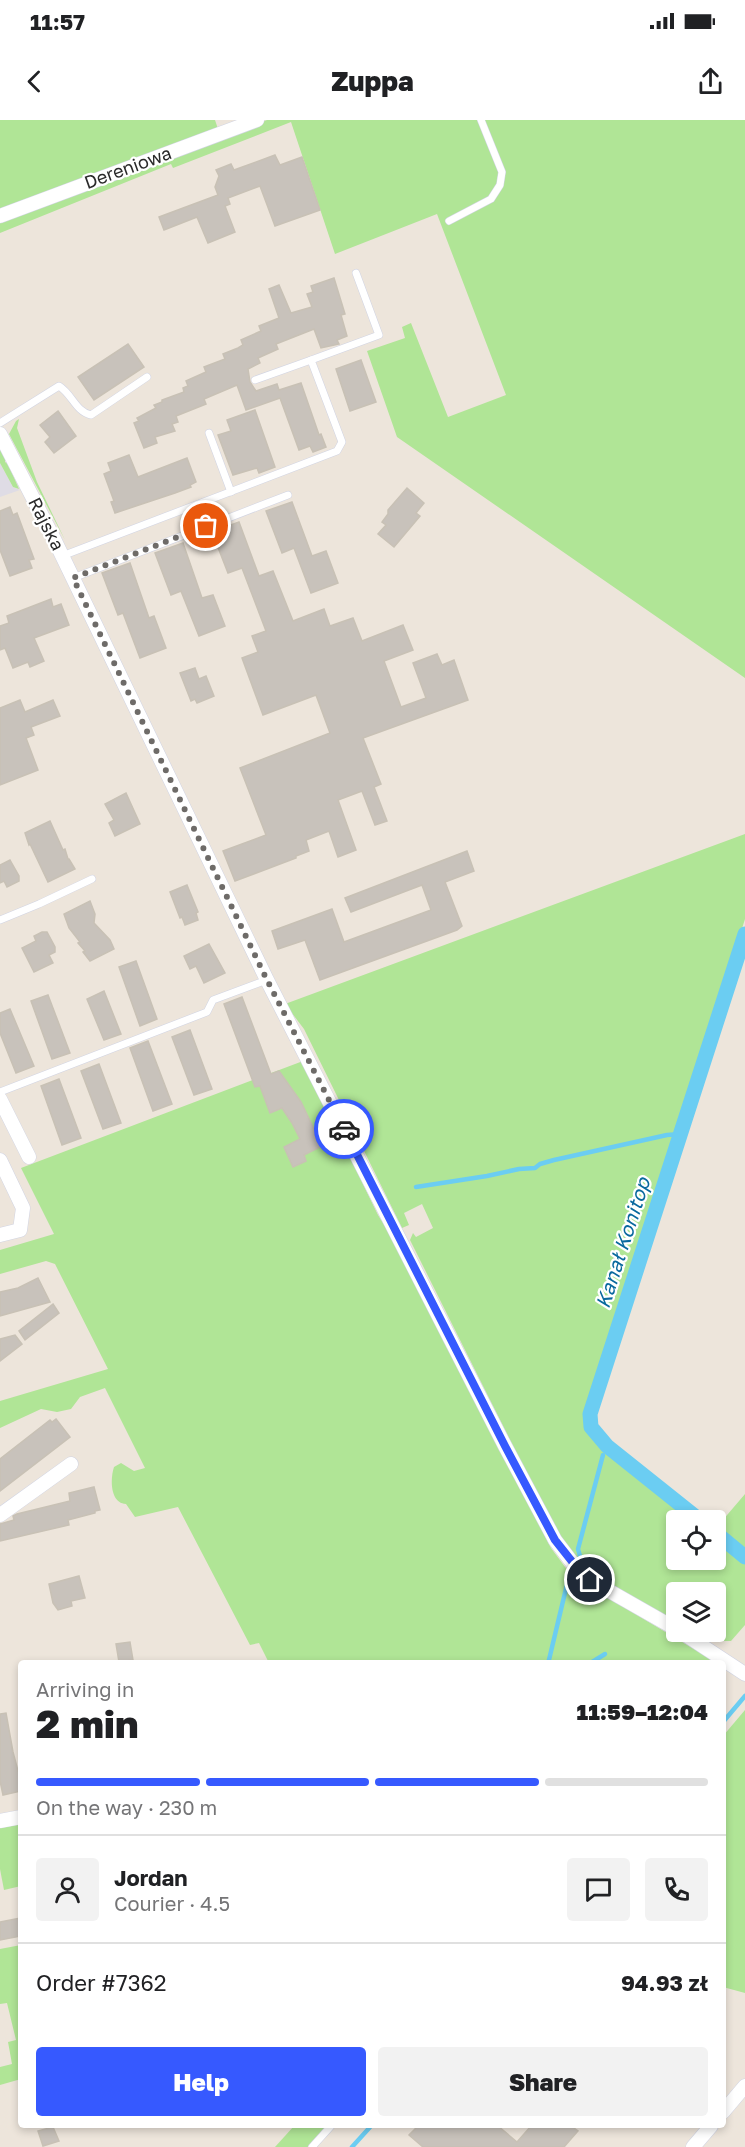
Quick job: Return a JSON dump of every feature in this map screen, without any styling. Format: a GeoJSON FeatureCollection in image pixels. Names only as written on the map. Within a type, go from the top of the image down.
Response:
{"type":"FeatureCollection","features":[{"type":"Feature","properties":{"kind":"street","name":"Dereniowa"},"geometry":{"type":"LineString","coordinates":[[0,216],[257,120]]}},
{"type":"Feature","properties":{"kind":"street","name":"Rajska"},"geometry":{"type":"LineString","coordinates":[[0,434],[73,578],[267,980],[555,1540],[590,1580],[666,1623]]}},
{"type":"Feature","properties":{"kind":"street"},"geometry":{"type":"LineString","coordinates":[[0,1099],[29,1157]]}},
{"type":"Feature","properties":{"kind":"street"},"geometry":{"type":"LineString","coordinates":[[0,1160],[23,1208],[20,1230],[0,1235]]}},
{"type":"Feature","properties":{"kind":"street"},"geometry":{"type":"LineString","coordinates":[[0,1515],[71,1464]]}},
{"type":"Feature","properties":{"kind":"street"},"geometry":{"type":"LineString","coordinates":[[698,1642],[743,1668]]}},
{"type":"Feature","properties":{"kind":"street"},"geometry":{"type":"LineString","coordinates":[[0,1821],[18,1818]]}},
{"type":"Feature","properties":{"kind":"street"},"geometry":{"type":"LineString","coordinates":[[726,2108],[745,2086]]}},
{"type":"Feature","properties":{"kind":"street"},"geometry":{"type":"LineString","coordinates":[[693,2147],[709,2128]]}},
{"type":"Feature","properties":{"kind":"lane"},"geometry":{"type":"LineString","coordinates":[[449,221],[491,199],[500,185],[502,172],[481,120]]}},
{"type":"Feature","properties":{"kind":"lane"},"geometry":{"type":"LineString","coordinates":[[255,380],[379,335],[356,273]]}},
{"type":"Feature","properties":{"kind":"lane"},"geometry":{"type":"LineString","coordinates":[[62,556],[337,451],[342,442],[311,360]]}},
{"type":"Feature","properties":{"kind":"lane"},"geometry":{"type":"LineString","coordinates":[[0,423],[56,386],[64,389],[81,410],[91,415],[147,376]]}},
{"type":"Feature","properties":{"kind":"lane"},"geometry":{"type":"LineString","coordinates":[[209,433],[231,492]]}},
{"type":"Feature","properties":{"kind":"lane"},"geometry":{"type":"LineString","coordinates":[[73,578],[288,495]]}},
{"type":"Feature","properties":{"kind":"lane"},"geometry":{"type":"LineString","coordinates":[[0,920],[92,879]]}},
{"type":"Feature","properties":{"kind":"lane"},"geometry":{"type":"LineString","coordinates":[[0,1092],[207,1012],[213,1000],[267,980]]}},
{"type":"Feature","properties":{"kind":"lane"},"geometry":{"type":"LineString","coordinates":[[312,2147],[329,2128]]}},
{"type":"Feature","properties":{"kind":"shaded area"},"geometry":{"type":"Polygon","coordinates":[[[0,463],[13,487],[20,490],[0,497],[0,463]]]}},
{"type":"Feature","properties":{"kind":"green space"},"geometry":{"type":"Polygon","coordinates":[[[0,120],[215,120],[219,132],[0,213],[0,120]]]}},
{"type":"Feature","properties":{"kind":"green space"},"geometry":{"type":"Polygon","coordinates":[[[267,120],[745,120],[745,678],[397,437],[367,351],[405,338],[402,327],[411,323],[448,417],[506,395],[437,214],[335,254],[291,122],[173,168],[171,164],[0,233],[0,221],[267,120]]]}},
{"type":"Feature","properties":{"kind":"green space"},"geometry":{"type":"Polygon","coordinates":[[[19,419],[17,428],[37,482],[65,540],[9,434],[19,419]]]}},
{"type":"Feature","properties":{"kind":"green space"},"geometry":{"type":"Polygon","coordinates":[[[0,448],[19,489],[13,487],[0,463],[0,448]]]}},
{"type":"Feature","properties":{"kind":"green space"},"geometry":{"type":"Polygon","coordinates":[[[745,834],[745,919],[586,1413],[586,1428],[591,1436],[682,1510],[666,1510],[666,1570],[726,1570],[726,1516],[745,1494],[745,1625],[731,1641],[726,1641],[726,1582],[666,1582],[666,1617],[599,1578],[575,1556],[555,1530],[410,1240],[413,1233],[416,1237],[433,1228],[422,1204],[404,1213],[409,1225],[402,1228],[304,1029],[285,1004],[745,834]]]}},
{"type":"Feature","properties":{"kind":"green space"},"geometry":{"type":"Polygon","coordinates":[[[303,1061],[378,1215],[398,1247],[551,1548],[574,1579],[579,1578],[666,1632],[666,1642],[682,1642],[712,1660],[268,1660],[259,1643],[250,1645],[178,1507],[135,1517],[126,1504],[121,1503],[114,1495],[112,1478],[114,1467],[121,1463],[134,1471],[145,1468],[105,1388],[80,1397],[71,1409],[57,1412],[41,1409],[0,1428],[0,1401],[108,1369],[55,1264],[46,1261],[0,1274],[0,1250],[54,1234],[21,1168],[303,1061]]]}},
{"type":"Feature","properties":{"kind":"green space"},"geometry":{"type":"Polygon","coordinates":[[[745,1710],[745,1993],[726,1988],[726,1732],[745,1710]]]}},
{"type":"Feature","properties":{"kind":"green space"},"geometry":{"type":"Polygon","coordinates":[[[18,1823],[18,1887],[4,1890],[0,1869],[0,1826],[18,1823]]]}},
{"type":"Feature","properties":{"kind":"green space"},"geometry":{"type":"Polygon","coordinates":[[[18,1946],[18,2080],[0,2085],[0,2067],[12,2064],[8,2042],[16,2040],[7,2003],[0,2004],[0,1949],[18,1946]]]}},
{"type":"Feature","properties":{"kind":"green space"},"geometry":{"type":"Polygon","coordinates":[[[292,2128],[324,2128],[308,2147],[275,2147],[292,2128]]]}},
{"type":"Feature","properties":{"kind":"building"},"geometry":{"type":"Polygon","coordinates":[[[275,155],[280,165],[302,157],[320,210],[275,226],[260,186],[228,198],[230,204],[225,206],[235,232],[208,243],[197,217],[164,230],[159,217],[218,195],[215,187],[219,176],[216,170],[231,164],[234,170],[275,155]]]}},
{"type":"Feature","properties":{"kind":"building"},"geometry":{"type":"Polygon","coordinates":[[[334,278],[345,314],[341,315],[347,336],[337,340],[339,344],[321,348],[314,329],[276,344],[278,349],[258,358],[260,363],[248,369],[250,382],[256,391],[277,384],[279,390],[301,383],[319,435],[321,434],[326,447],[313,452],[310,446],[299,450],[280,398],[246,410],[237,385],[204,399],[206,404],[176,416],[178,422],[172,424],[175,431],[155,437],[157,443],[144,448],[134,423],[139,421],[137,418],[156,408],[154,405],[162,400],[184,392],[183,388],[188,386],[186,381],[206,372],[204,367],[225,359],[223,354],[243,345],[241,340],[261,331],[259,326],[279,318],[269,289],[279,285],[291,313],[312,307],[307,294],[313,292],[311,286],[334,278]]]}},
{"type":"Feature","properties":{"kind":"building"},"geometry":{"type":"Polygon","coordinates":[[[128,344],[144,367],[94,400],[78,377],[128,344]]]}},
{"type":"Feature","properties":{"kind":"building"},"geometry":{"type":"Polygon","coordinates":[[[361,360],[376,402],[350,411],[336,369],[361,360]]]}},
{"type":"Feature","properties":{"kind":"building"},"geometry":{"type":"Polygon","coordinates":[[[255,410],[275,467],[259,473],[257,468],[233,475],[218,435],[231,431],[227,420],[255,410]]]}},
{"type":"Feature","properties":{"kind":"building"},"geometry":{"type":"Polygon","coordinates":[[[58,411],[76,436],[54,453],[45,442],[50,437],[40,425],[58,411]]]}},
{"type":"Feature","properties":{"kind":"building"},"geometry":{"type":"Polygon","coordinates":[[[129,455],[138,477],[187,458],[196,482],[190,485],[191,487],[115,513],[111,502],[114,501],[104,474],[111,471],[108,463],[129,455]]]}},
{"type":"Feature","properties":{"kind":"building"},"geometry":{"type":"Polygon","coordinates":[[[407,488],[424,503],[416,513],[420,516],[394,547],[378,534],[386,525],[382,522],[388,510],[407,488]]]}},
{"type":"Feature","properties":{"kind":"building"},"geometry":{"type":"Polygon","coordinates":[[[292,502],[312,556],[326,551],[338,583],[311,593],[294,548],[282,553],[266,511],[292,502]]]}},
{"type":"Feature","properties":{"kind":"building"},"geometry":{"type":"Polygon","coordinates":[[[10,507],[13,515],[17,513],[34,559],[29,560],[32,568],[10,576],[0,550],[0,511],[10,507]]]}},
{"type":"Feature","properties":{"kind":"building"},"geometry":{"type":"Polygon","coordinates":[[[239,522],[259,576],[273,571],[293,621],[324,609],[330,626],[353,618],[362,641],[403,625],[413,650],[384,661],[401,707],[426,698],[413,663],[437,654],[442,665],[454,660],[468,700],[363,738],[381,784],[374,787],[387,821],[375,825],[362,791],[338,800],[356,850],[338,857],[329,831],[306,840],[309,851],[296,858],[235,881],[223,851],[266,835],[240,768],[330,733],[316,695],[263,715],[242,658],[258,652],[252,636],[266,631],[242,568],[228,573],[212,532],[239,522]]]}},
{"type":"Feature","properties":{"kind":"building"},"geometry":{"type":"Polygon","coordinates":[[[183,543],[202,598],[213,595],[225,626],[199,636],[181,591],[171,595],[155,553],[183,543]]]}},
{"type":"Feature","properties":{"kind":"building"},"geometry":{"type":"Polygon","coordinates":[[[130,563],[149,618],[154,616],[166,648],[140,658],[123,613],[118,615],[102,573],[130,563]]]}},
{"type":"Feature","properties":{"kind":"building"},"geometry":{"type":"Polygon","coordinates":[[[51,599],[53,607],[61,604],[69,625],[34,638],[44,661],[30,667],[28,662],[13,668],[5,648],[0,650],[0,626],[9,623],[7,616],[51,599]]]}},
{"type":"Feature","properties":{"kind":"building"},"geometry":{"type":"Polygon","coordinates":[[[195,668],[199,679],[206,676],[214,696],[197,703],[195,699],[191,701],[180,673],[195,668]]]}},
{"type":"Feature","properties":{"kind":"building"},"geometry":{"type":"Polygon","coordinates":[[[20,700],[25,712],[53,700],[60,716],[31,727],[34,735],[26,738],[38,770],[0,785],[0,708],[20,700]]]}},
{"type":"Feature","properties":{"kind":"building"},"geometry":{"type":"Polygon","coordinates":[[[126,793],[140,824],[115,836],[109,823],[114,820],[105,804],[126,793]]]}},
{"type":"Feature","properties":{"kind":"building"},"geometry":{"type":"Polygon","coordinates":[[[50,821],[63,850],[65,849],[75,869],[48,882],[25,833],[50,821]]]}},
{"type":"Feature","properties":{"kind":"building"},"geometry":{"type":"Polygon","coordinates":[[[467,851],[474,871],[445,882],[462,926],[457,930],[320,980],[305,940],[278,949],[272,931],[332,909],[344,942],[431,910],[422,885],[351,912],[345,898],[467,851]]]}},
{"type":"Feature","properties":{"kind":"building"},"geometry":{"type":"Polygon","coordinates":[[[10,860],[19,876],[19,881],[7,887],[4,881],[0,883],[0,865],[10,860]]]}},
{"type":"Feature","properties":{"kind":"building"},"geometry":{"type":"Polygon","coordinates":[[[187,885],[198,912],[196,913],[198,920],[185,925],[170,892],[187,885]]]}},
{"type":"Feature","properties":{"kind":"building"},"geometry":{"type":"Polygon","coordinates":[[[90,901],[95,914],[94,923],[110,940],[114,949],[90,961],[69,928],[64,914],[90,901]]]}},
{"type":"Feature","properties":{"kind":"building"},"geometry":{"type":"Polygon","coordinates":[[[47,932],[55,947],[55,952],[49,955],[53,963],[34,972],[22,948],[36,941],[34,936],[47,932]]]}},
{"type":"Feature","properties":{"kind":"building"},"geometry":{"type":"Polygon","coordinates":[[[209,944],[225,973],[204,983],[196,966],[190,969],[184,956],[209,944]]]}},
{"type":"Feature","properties":{"kind":"building"},"geometry":{"type":"Polygon","coordinates":[[[136,961],[157,1019],[140,1026],[119,967],[136,961]]]}},
{"type":"Feature","properties":{"kind":"building"},"geometry":{"type":"Polygon","coordinates":[[[104,991],[121,1034],[104,1040],[87,999],[104,991]]]}},
{"type":"Feature","properties":{"kind":"building"},"geometry":{"type":"Polygon","coordinates":[[[48,995],[70,1053],[52,1059],[31,1001],[48,995]]]}},
{"type":"Feature","properties":{"kind":"building"},"geometry":{"type":"Polygon","coordinates":[[[242,997],[271,1074],[279,1071],[301,1102],[322,1146],[304,1155],[306,1161],[293,1167],[284,1147],[300,1139],[282,1108],[270,1113],[260,1086],[255,1087],[224,1004],[242,997]]]}},
{"type":"Feature","properties":{"kind":"building"},"geometry":{"type":"Polygon","coordinates":[[[10,1009],[34,1066],[16,1073],[0,1033],[0,1013],[10,1009]]]}},
{"type":"Feature","properties":{"kind":"building"},"geometry":{"type":"Polygon","coordinates":[[[190,1030],[212,1089],[194,1095],[172,1037],[190,1030]]]}},
{"type":"Feature","properties":{"kind":"building"},"geometry":{"type":"Polygon","coordinates":[[[148,1041],[172,1104],[153,1111],[130,1048],[148,1041]]]}},
{"type":"Feature","properties":{"kind":"building"},"geometry":{"type":"Polygon","coordinates":[[[99,1064],[121,1123],[103,1129],[81,1071],[99,1064]]]}},
{"type":"Feature","properties":{"kind":"building"},"geometry":{"type":"Polygon","coordinates":[[[59,1079],[81,1138],[62,1145],[41,1086],[59,1079]]]}},
{"type":"Feature","properties":{"kind":"building"},"geometry":{"type":"Polygon","coordinates":[[[38,1278],[50,1302],[0,1316],[0,1292],[18,1288],[38,1278]]]}},
{"type":"Feature","properties":{"kind":"building"},"geometry":{"type":"Polygon","coordinates":[[[53,1304],[59,1313],[25,1340],[19,1331],[53,1304]]]}},
{"type":"Feature","properties":{"kind":"building"},"geometry":{"type":"Polygon","coordinates":[[[15,1335],[22,1344],[0,1361],[0,1339],[15,1335]]]}},
{"type":"Feature","properties":{"kind":"building"},"geometry":{"type":"Polygon","coordinates":[[[56,1419],[70,1437],[0,1491],[0,1459],[50,1420],[52,1422],[56,1419]]]}},
{"type":"Feature","properties":{"kind":"building"},"geometry":{"type":"Polygon","coordinates":[[[94,1487],[100,1510],[95,1513],[68,1520],[69,1525],[0,1541],[0,1524],[14,1520],[13,1516],[70,1501],[69,1493],[94,1487]]]}},
{"type":"Feature","properties":{"kind":"building"},"geometry":{"type":"Polygon","coordinates":[[[79,1576],[85,1598],[71,1601],[72,1606],[58,1610],[53,1603],[49,1584],[79,1576]]]}},
{"type":"Feature","properties":{"kind":"building"},"geometry":{"type":"Polygon","coordinates":[[[130,1642],[133,1660],[119,1660],[116,1644],[130,1642]]]}},
{"type":"Feature","properties":{"kind":"building"},"geometry":{"type":"Polygon","coordinates":[[[6,1713],[18,1771],[18,1792],[3,1795],[0,1781],[0,1714],[6,1713]]]}},
{"type":"Feature","properties":{"kind":"building"},"geometry":{"type":"Polygon","coordinates":[[[18,1919],[18,1937],[0,1940],[0,1922],[18,1919]]]}},
{"type":"Feature","properties":{"kind":"building"},"geometry":{"type":"Polygon","coordinates":[[[53,2128],[59,2141],[43,2146],[38,2131],[53,2128]]]}},
{"type":"Feature","properties":{"kind":"building"},"geometry":{"type":"Polygon","coordinates":[[[416,2128],[500,2128],[517,2142],[529,2128],[574,2128],[578,2131],[564,2147],[423,2147],[409,2135],[416,2128]]]}},
{"type":"Feature","properties":{"kind":"waterway","name":"Kanał Konitop"},"geometry":{"type":"LineString","coordinates":[[687,1510],[607,1446],[591,1427],[590,1414],[745,934]]}},
{"type":"Feature","properties":{"kind":"waterway"},"geometry":{"type":"LineString","coordinates":[[416,1187],[535,1168],[554,1160],[667,1135],[681,1134]]}},
{"type":"Feature","properties":{"kind":"waterway"},"geometry":{"type":"LineString","coordinates":[[580,1556],[578,1549],[603,1455]]}},
{"type":"Feature","properties":{"kind":"waterway","name":"Kanał Konitop"},"geometry":{"type":"LineString","coordinates":[[726,1541],[745,1557]]}},
{"type":"Feature","properties":{"kind":"waterway"},"geometry":{"type":"LineString","coordinates":[[549,1660],[569,1576]]}},
{"type":"Feature","properties":{"kind":"waterway"},"geometry":{"type":"LineString","coordinates":[[595,1660],[605,1654]]}},
{"type":"Feature","properties":{"kind":"waterway"},"geometry":{"type":"LineString","coordinates":[[726,1718],[745,1696]]}},
{"type":"Feature","properties":{"kind":"waterway"},"geometry":{"type":"LineString","coordinates":[[352,2147],[369,2128]]}},
{"type":"Feature","properties":{"kind":"way so far"},"geometry":{"type":"LineString","coordinates":[[206,526],[73,578],[267,980],[344,1129]]}},
{"type":"Feature","properties":{"kind":"route"},"geometry":{"type":"LineString","coordinates":[[344,1129],[555,1540],[590,1580]]}}]}
